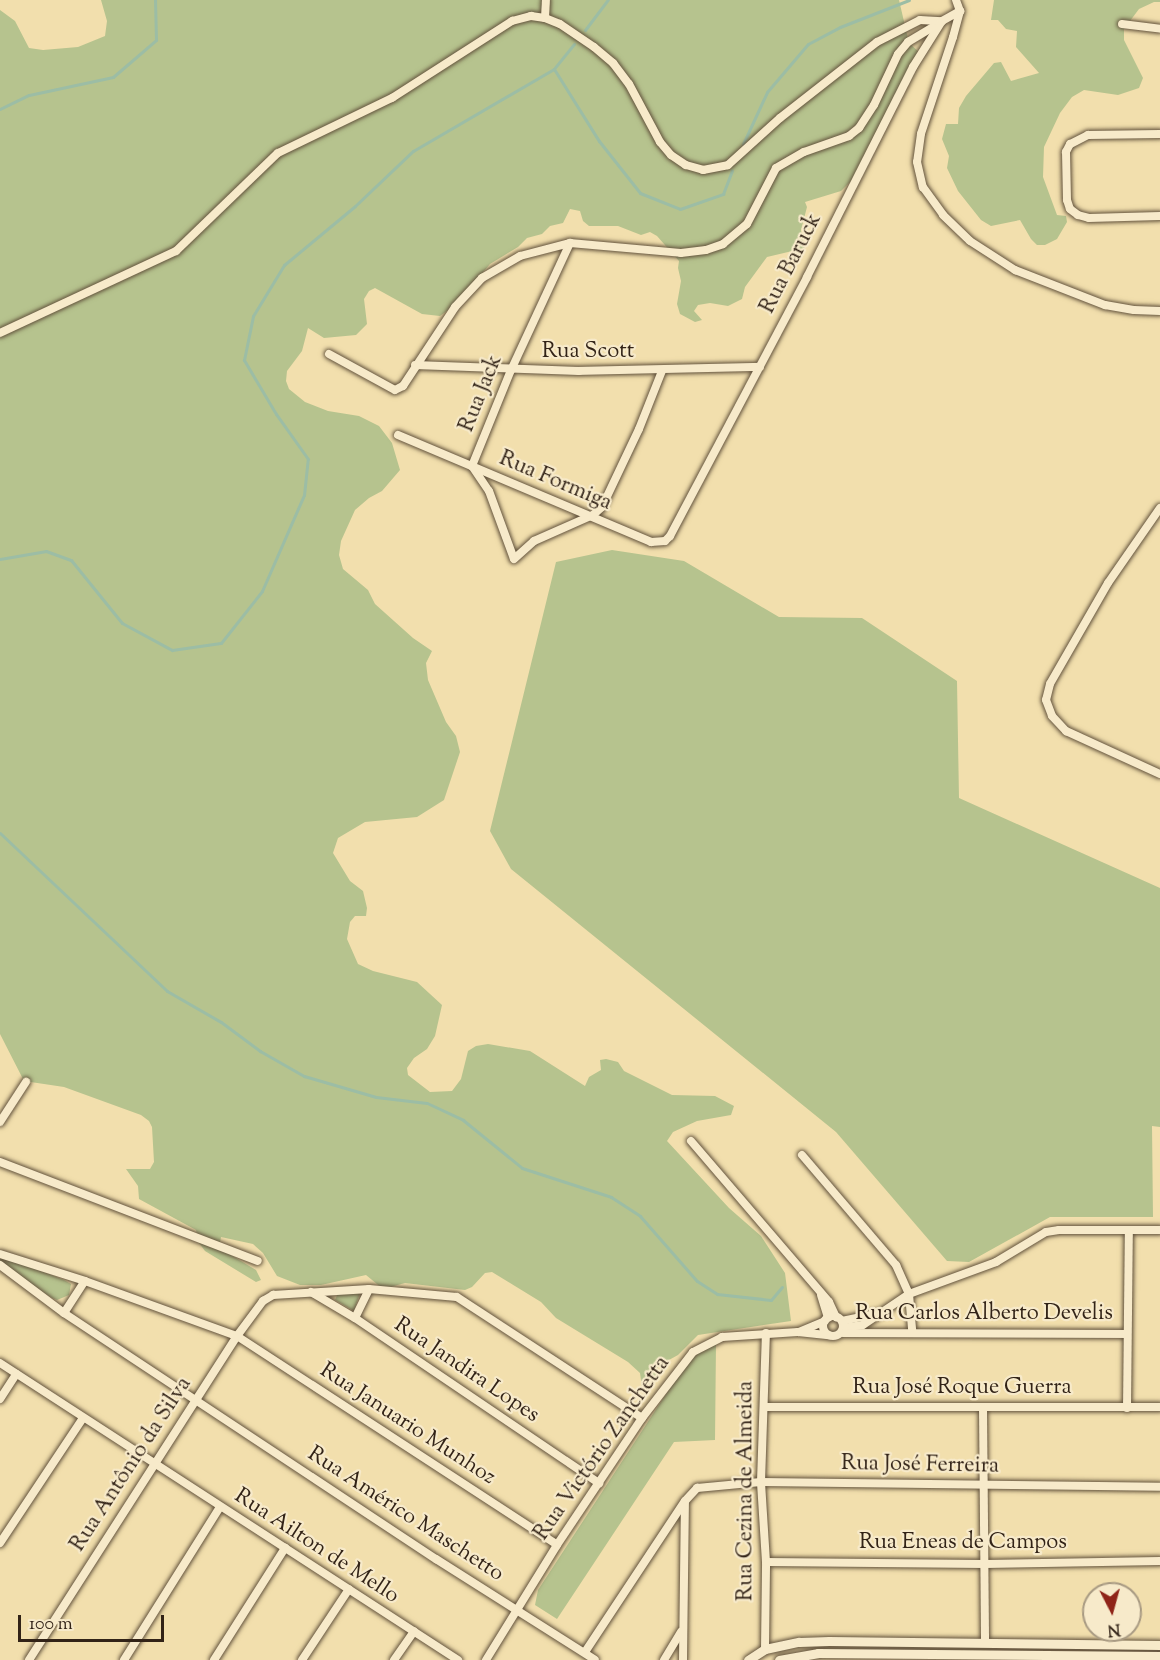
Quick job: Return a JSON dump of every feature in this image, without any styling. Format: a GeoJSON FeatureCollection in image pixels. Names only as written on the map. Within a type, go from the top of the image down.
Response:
{"type":"FeatureCollection","features":[{"type":"Feature","properties":{"kind":"street"},"geometry":{"type":"LineString","coordinates":[[545,18],[546,0]]}},
{"type":"Feature","properties":{"kind":"street"},"geometry":{"type":"LineString","coordinates":[[957,0],[960,11],[921,134],[917,162],[923,187],[943,215],[970,241],[1015,270],[1105,305],[1134,310],[1160,311]]}},
{"type":"Feature","properties":{"kind":"street","name":"Rua Baruck"},"geometry":{"type":"LineString","coordinates":[[665,541],[670,536],[759,367],[913,67],[942,21],[960,11]]}},
{"type":"Feature","properties":{"kind":"street"},"geometry":{"type":"LineString","coordinates":[[0,333],[176,251],[278,153],[392,98],[512,21],[531,16],[560,24],[613,63],[629,84],[660,142],[671,155],[686,165],[703,170],[728,165],[780,118],[877,42],[920,20],[942,21]]}},
{"type":"Feature","properties":{"kind":"street"},"geometry":{"type":"LineString","coordinates":[[329,354],[390,390],[403,386],[449,315],[482,278],[520,256],[570,243],[681,253],[706,250],[723,244],[738,234],[747,224],[776,168],[804,152],[849,136],[859,128],[874,105],[898,54],[915,37],[942,21]]}},
{"type":"Feature","properties":{"kind":"street"},"geometry":{"type":"LineString","coordinates":[[1122,24],[1160,29]]}},
{"type":"Feature","properties":{"kind":"street"},"geometry":{"type":"LineString","coordinates":[[1160,134],[1088,135],[1070,144],[1066,152],[1067,200],[1070,209],[1078,215],[1089,218],[1160,216]]}},
{"type":"Feature","properties":{"kind":"street","name":"Rua Jack"},"geometry":{"type":"LineString","coordinates":[[570,243],[511,370],[472,466],[489,491],[514,559],[534,541],[590,516]]}},
{"type":"Feature","properties":{"kind":"street","name":"Rua Scott"},"geometry":{"type":"LineString","coordinates":[[415,365],[511,370],[662,371],[759,367]]}},
{"type":"Feature","properties":{"kind":"street"},"geometry":{"type":"LineString","coordinates":[[590,516],[602,507],[608,496],[639,429],[662,371]]}},
{"type":"Feature","properties":{"kind":"street","name":"Rua Formiga"},"geometry":{"type":"LineString","coordinates":[[398,435],[651,542],[665,541]]}},
{"type":"Feature","properties":{"kind":"street"},"geometry":{"type":"LineString","coordinates":[[1160,508],[1108,584],[1050,684],[1046,700],[1052,716],[1066,731],[1160,774]]}},
{"type":"Feature","properties":{"kind":"street"},"geometry":{"type":"LineString","coordinates":[[0,1122],[26,1082]]}},
{"type":"Feature","properties":{"kind":"street"},"geometry":{"type":"LineString","coordinates":[[691,1141],[821,1295],[836,1323]]}},
{"type":"Feature","properties":{"kind":"street"},"geometry":{"type":"LineString","coordinates":[[802,1155],[896,1265],[909,1294],[912,1332]]}},
{"type":"Feature","properties":{"kind":"street"},"geometry":{"type":"LineString","coordinates":[[0,1162],[258,1261]]}},
{"type":"Feature","properties":{"kind":"street"},"geometry":{"type":"LineString","coordinates":[[828,1335],[824,1329],[836,1323],[863,1325],[909,1294],[996,1262],[1046,1232],[1160,1230]]}},
{"type":"Feature","properties":{"kind":"street"},"geometry":{"type":"LineString","coordinates":[[1127,1408],[1126,1334],[1129,1231]]}},
{"type":"Feature","properties":{"kind":"street","name":"Rua Januario Munhoz"},"geometry":{"type":"LineString","coordinates":[[0,1254],[85,1281],[237,1336],[557,1545]]}},
{"type":"Feature","properties":{"kind":"street","name":"Rua Américo Maschetto"},"geometry":{"type":"LineString","coordinates":[[0,1265],[64,1313],[436,1559],[595,1660]]}},
{"type":"Feature","properties":{"kind":"street"},"geometry":{"type":"LineString","coordinates":[[64,1313],[85,1281]]}},
{"type":"Feature","properties":{"kind":"street"},"geometry":{"type":"LineString","coordinates":[[311,1292],[369,1289],[457,1297],[642,1418]]}},
{"type":"Feature","properties":{"kind":"street"},"geometry":{"type":"LineString","coordinates":[[355,1318],[369,1289]]}},
{"type":"Feature","properties":{"kind":"street","name":"Rua Antônio da Silva"},"geometry":{"type":"LineString","coordinates":[[29,1660],[195,1399],[263,1301],[273,1295],[311,1292]]}},
{"type":"Feature","properties":{"kind":"street","name":"Rua Jandira Lopes"},"geometry":{"type":"LineString","coordinates":[[311,1292],[355,1318],[599,1483]]}},
{"type":"Feature","properties":{"kind":"street","name":"Rua Carlos Alberto Develis"},"geometry":{"type":"LineString","coordinates":[[798,1332],[836,1323],[912,1332],[1126,1334]]}},
{"type":"Feature","properties":{"kind":"street","name":"Rua Carlos Alberto Develis"},"geometry":{"type":"LineString","coordinates":[[798,1332],[828,1335],[836,1323]]}},
{"type":"Feature","properties":{"kind":"street","name":"Rua Victório Zanchetta"},"geometry":{"type":"LineString","coordinates":[[486,1660],[557,1545],[642,1418],[693,1352],[722,1337],[798,1332]]}},
{"type":"Feature","properties":{"kind":"street","name":"Rua Cezina de Almeida"},"geometry":{"type":"LineString","coordinates":[[765,1649],[766,1562],[761,1482],[766,1333]]}},
{"type":"Feature","properties":{"kind":"street","name":"Rua Ailton de Mello"},"geometry":{"type":"LineString","coordinates":[[0,1363],[458,1660]]}},
{"type":"Feature","properties":{"kind":"street"},"geometry":{"type":"LineString","coordinates":[[0,1399],[16,1374]]}},
{"type":"Feature","properties":{"kind":"street","name":"Rua José Roque Guerra"},"geometry":{"type":"LineString","coordinates":[[764,1407],[1160,1407]]}},
{"type":"Feature","properties":{"kind":"street"},"geometry":{"type":"LineString","coordinates":[[983,1408],[986,1486],[985,1642]]}},
{"type":"Feature","properties":{"kind":"street"},"geometry":{"type":"LineString","coordinates":[[0,1543],[83,1418]]}},
{"type":"Feature","properties":{"kind":"street","name":"Rua José Ferreira"},"geometry":{"type":"LineString","coordinates":[[685,1501],[697,1488],[761,1482],[1160,1486]]}},
{"type":"Feature","properties":{"kind":"street"},"geometry":{"type":"LineString","coordinates":[[683,1660],[685,1501]]}},
{"type":"Feature","properties":{"kind":"street"},"geometry":{"type":"LineString","coordinates":[[585,1652],[685,1501]]}},
{"type":"Feature","properties":{"kind":"street"},"geometry":{"type":"LineString","coordinates":[[124,1660],[220,1507]]}},
{"type":"Feature","properties":{"kind":"street"},"geometry":{"type":"LineString","coordinates":[[214,1660],[285,1548]]}},
{"type":"Feature","properties":{"kind":"street","name":"Rua Eneas de Campos"},"geometry":{"type":"LineString","coordinates":[[766,1562],[986,1564],[1160,1561]]}},
{"type":"Feature","properties":{"kind":"street"},"geometry":{"type":"LineString","coordinates":[[302,1660],[349,1589]]}},
{"type":"Feature","properties":{"kind":"street"},"geometry":{"type":"LineString","coordinates":[[394,1660],[414,1630]]}},
{"type":"Feature","properties":{"kind":"street"},"geometry":{"type":"LineString","coordinates":[[664,1660],[682,1631]]}},
{"type":"Feature","properties":{"kind":"street"},"geometry":{"type":"LineString","coordinates":[[748,1660],[765,1649],[799,1642],[1160,1645]]}},
{"type":"Feature","properties":{"kind":"street"},"geometry":{"type":"LineString","coordinates":[[779,1660],[818,1653],[960,1657],[1160,1656]]}},
{"type":"Feature","properties":{"kind":"green space"},"geometry":{"type":"Polygon","coordinates":[[[101,0],[899,0],[909,43],[920,53],[852,180],[841,191],[805,202],[807,207],[801,230],[805,248],[767,257],[745,287],[742,299],[728,306],[710,303],[698,305],[694,311],[702,320],[695,322],[680,314],[677,304],[681,281],[679,261],[657,236],[650,232],[641,235],[618,226],[589,226],[583,221],[580,211],[570,209],[563,223],[550,226],[542,234],[527,238],[518,247],[490,264],[456,304],[440,316],[422,314],[375,288],[369,291],[364,299],[367,324],[356,335],[324,338],[308,328],[302,351],[287,371],[286,381],[289,389],[305,402],[328,411],[359,416],[379,426],[392,443],[400,470],[382,491],[355,510],[341,541],[339,555],[343,569],[368,590],[375,604],[413,638],[432,651],[426,663],[428,680],[446,722],[456,736],[460,752],[444,800],[417,817],[365,822],[338,838],[333,853],[350,881],[363,891],[367,908],[366,916],[355,916],[350,922],[347,939],[358,964],[373,971],[417,982],[442,1005],[435,1036],[427,1049],[414,1058],[407,1068],[408,1075],[430,1092],[452,1091],[461,1079],[468,1051],[476,1046],[488,1044],[530,1051],[585,1086],[589,1077],[601,1070],[600,1060],[606,1059],[618,1062],[624,1071],[672,1095],[715,1096],[734,1106],[731,1115],[697,1121],[673,1132],[667,1141],[729,1208],[761,1236],[785,1273],[791,1321],[698,1335],[678,1355],[658,1366],[655,1383],[646,1391],[642,1388],[640,1373],[628,1362],[556,1318],[541,1302],[492,1272],[485,1273],[472,1287],[465,1290],[405,1283],[383,1289],[366,1275],[321,1285],[300,1285],[277,1276],[263,1253],[253,1244],[221,1237],[219,1248],[256,1270],[261,1280],[256,1282],[205,1251],[199,1243],[196,1230],[139,1199],[138,1186],[126,1169],[150,1169],[154,1162],[152,1127],[149,1121],[141,1115],[64,1087],[24,1081],[0,1034],[0,10],[15,21],[29,48],[43,50],[78,47],[105,36],[107,21],[101,0]]]}},
{"type":"Feature","properties":{"kind":"green space"},"geometry":{"type":"Polygon","coordinates":[[[994,0],[1160,0],[1160,2],[1154,2],[1139,9],[1124,29],[1124,40],[1143,78],[1139,88],[1118,95],[1084,90],[1072,97],[1060,113],[1044,147],[1043,177],[1057,215],[1066,216],[1067,222],[1057,239],[1045,245],[1037,245],[1031,239],[1020,220],[991,226],[981,220],[958,191],[947,168],[949,156],[942,139],[946,124],[958,124],[959,108],[966,96],[994,63],[1001,62],[1011,81],[1039,73],[1016,47],[1017,31],[1006,29],[998,20],[991,20],[994,0]]]}},
{"type":"Feature","properties":{"kind":"green space"},"geometry":{"type":"Polygon","coordinates":[[[612,550],[684,561],[779,617],[862,618],[957,681],[959,798],[1160,888],[1160,1127],[1152,1126],[1153,1217],[1050,1217],[969,1262],[947,1261],[836,1132],[511,869],[490,831],[556,562],[612,550]]]}},
{"type":"Feature","properties":{"kind":"green space"},"geometry":{"type":"Polygon","coordinates":[[[0,1255],[71,1284],[69,1295],[57,1300],[52,1298],[0,1264],[0,1255]]]}},
{"type":"Feature","properties":{"kind":"green space"},"geometry":{"type":"Polygon","coordinates":[[[338,1293],[360,1293],[354,1311],[335,1300],[338,1293]]]}},
{"type":"Feature","properties":{"kind":"green space"},"geometry":{"type":"Polygon","coordinates":[[[716,1344],[715,1440],[674,1442],[557,1619],[535,1605],[538,1590],[690,1360],[702,1350],[716,1344]]]}},
{"type":"Feature","properties":{"kind":"waterway"},"geometry":{"type":"LineString","coordinates":[[0,109],[29,95],[113,77],[156,40],[155,0]]}},
{"type":"Feature","properties":{"kind":"waterway"},"geometry":{"type":"LineString","coordinates":[[585,30],[608,0]]}},
{"type":"Feature","properties":{"kind":"waterway"},"geometry":{"type":"LineString","coordinates":[[743,144],[767,92],[808,44],[840,27],[909,0]]}},
{"type":"Feature","properties":{"kind":"waterway"},"geometry":{"type":"LineString","coordinates":[[574,44],[554,69],[599,141],[640,193],[680,209],[723,194],[732,171]]}},
{"type":"Feature","properties":{"kind":"waterway"},"geometry":{"type":"LineString","coordinates":[[0,559],[46,551],[71,560],[122,623],[172,650],[221,643],[262,591],[304,495],[308,459],[276,414],[244,360],[253,316],[284,265],[355,206],[413,151],[554,69]]}},
{"type":"Feature","properties":{"kind":"waterway"},"geometry":{"type":"LineString","coordinates":[[0,833],[167,991],[221,1022],[260,1051],[304,1076],[376,1097],[427,1103],[463,1120],[522,1168],[611,1197],[640,1216],[697,1281],[717,1294],[771,1300],[782,1287]]}}]}
